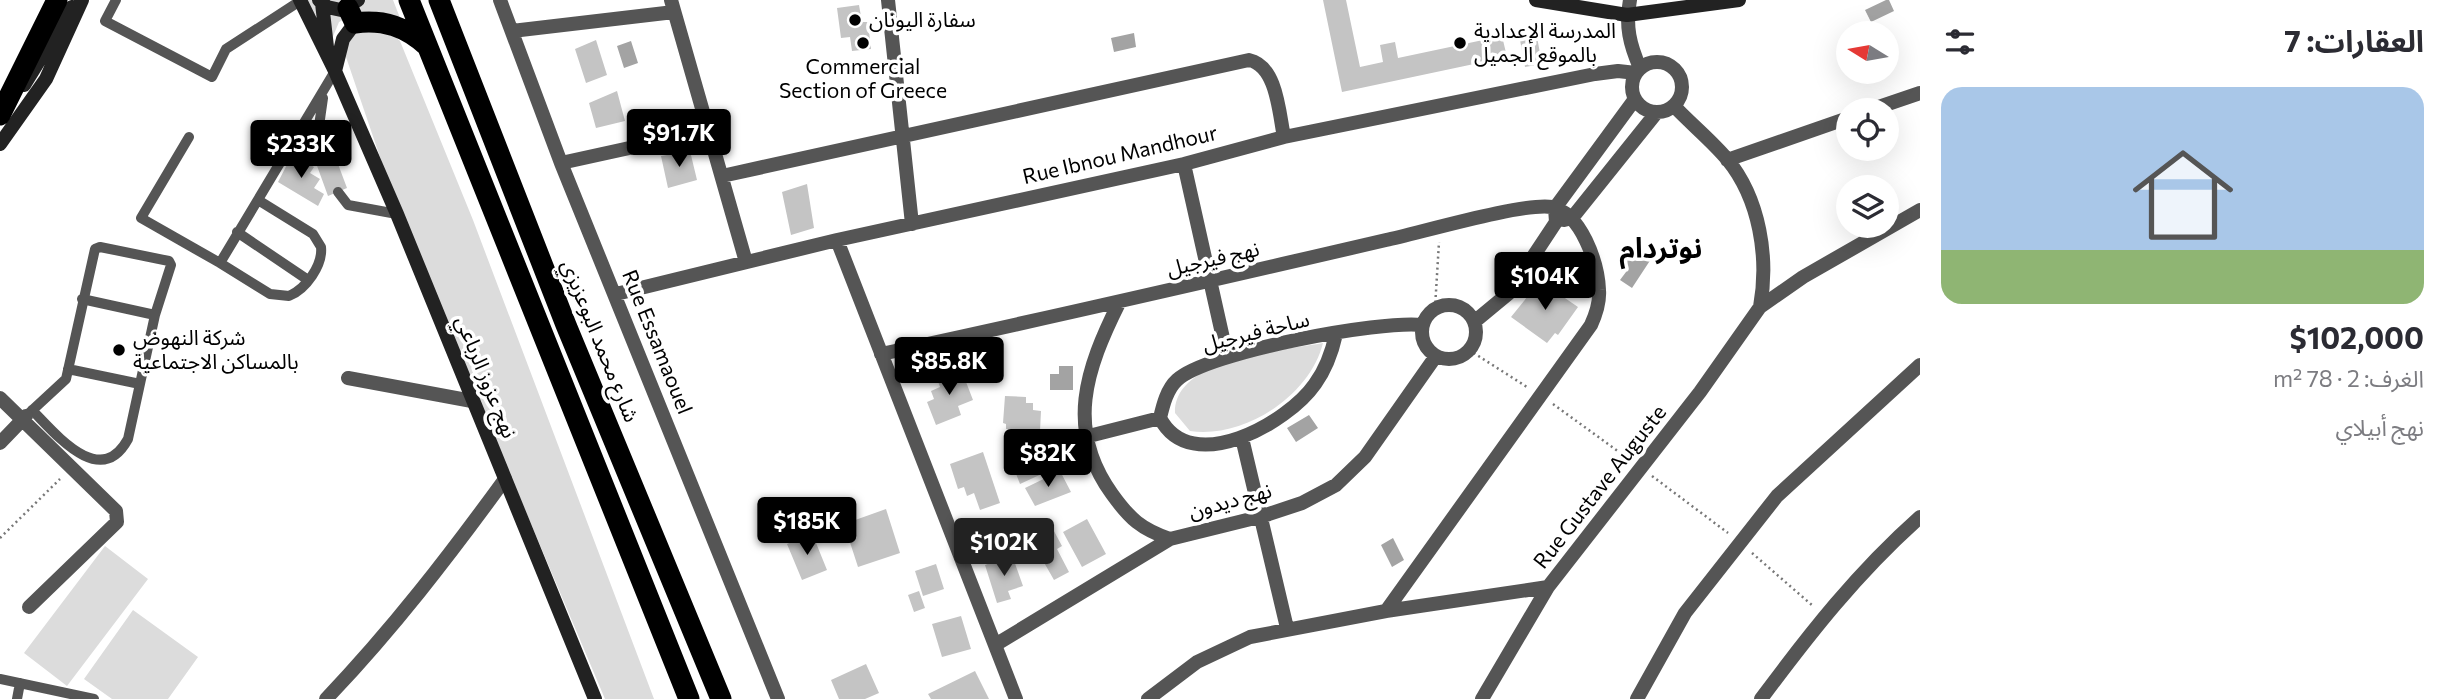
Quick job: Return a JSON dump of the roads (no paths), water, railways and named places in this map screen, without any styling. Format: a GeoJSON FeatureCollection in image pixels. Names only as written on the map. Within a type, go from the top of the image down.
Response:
{"type":"FeatureCollection","features":[{"type":"Feature","properties":{"kind":"highway"},"geometry":{"type":"LineString","coordinates":[[0,117],[57,0]]}},
{"type":"Feature","properties":{"kind":"highway"},"geometry":{"type":"LineString","coordinates":[[409,0],[690,699]]}},
{"type":"Feature","properties":{"kind":"highway","name":"شارع محمد البوعزيزي"},"geometry":{"type":"LineString","coordinates":[[439,0],[561,312],[721,699]]}},
{"type":"Feature","properties":{"kind":"highway"},"geometry":{"type":"LineString","coordinates":[[354,10],[378,22],[400,27],[427,47]]}},
{"type":"Feature","properties":{"kind":"street"},"geometry":{"type":"LineString","coordinates":[[0,117],[44,55],[76,0]]}},
{"type":"Feature","properties":{"kind":"street"},"geometry":{"type":"LineString","coordinates":[[64,44],[82,0]]}},
{"type":"Feature","properties":{"kind":"street"},"geometry":{"type":"LineString","coordinates":[[0,144],[46,79],[88,0]]}},
{"type":"Feature","properties":{"kind":"street","name":"Rue Essamaouel"},"geometry":{"type":"LineString","coordinates":[[500,0],[561,163],[778,699]]}},
{"type":"Feature","properties":{"kind":"street"},"geometry":{"type":"LineString","coordinates":[[888,0],[912,224]]}},
{"type":"Feature","properties":{"kind":"street"},"geometry":{"type":"LineString","coordinates":[[1536,0],[1628,7],[1739,0]]}},
{"type":"Feature","properties":{"kind":"street","name":"نهج عزوز الرباعي"},"geometry":{"type":"LineString","coordinates":[[300,1],[397,214],[595,699]]}},
{"type":"Feature","properties":{"kind":"street"},"geometry":{"type":"LineString","coordinates":[[321,1],[334,9],[354,10],[331,71]]}},
{"type":"Feature","properties":{"kind":"street","name":"نهج عزوز الرباعي"},"geometry":{"type":"LineString","coordinates":[[321,1],[331,71]]}},
{"type":"Feature","properties":{"kind":"street"},"geometry":{"type":"LineString","coordinates":[[512,31],[672,6],[746,262]]}},
{"type":"Feature","properties":{"kind":"street"},"geometry":{"type":"LineString","coordinates":[[1628,7],[1629,43],[1638,71]]}},
{"type":"Feature","properties":{"kind":"street"},"geometry":{"type":"LineString","coordinates":[[722,176],[1249,60],[1265,67],[1270,77],[1284,137]]}},
{"type":"Feature","properties":{"kind":"street"},"geometry":{"type":"LineString","coordinates":[[1572,218],[1657,113],[1674,106],[1679,100],[1682,85],[1676,71],[1663,63],[1655,62],[1638,71],[1633,82],[1635,99],[1648,111],[1657,113]]}},
{"type":"Feature","properties":{"kind":"street","name":"Rue Ibnou Mandhour"},"geometry":{"type":"LineString","coordinates":[[616,294],[837,240],[1184,164],[1284,137],[1595,74],[1638,71]]}},
{"type":"Feature","properties":{"kind":"street"},"geometry":{"type":"LineString","coordinates":[[1899,100],[1920,93]]}},
{"type":"Feature","properties":{"kind":"street"},"geometry":{"type":"LineString","coordinates":[[1474,322],[1509,293],[1555,215],[1635,99]]}},
{"type":"Feature","properties":{"kind":"street"},"geometry":{"type":"LineString","coordinates":[[1674,106],[1727,160],[1752,203],[1762,242],[1765,278],[1760,307]]}},
{"type":"Feature","properties":{"kind":"street"},"geometry":{"type":"LineString","coordinates":[[1727,160],[1836,122]]}},
{"type":"Feature","properties":{"kind":"street"},"geometry":{"type":"LineString","coordinates":[[561,163],[708,131]]}},
{"type":"Feature","properties":{"kind":"street"},"geometry":{"type":"LineString","coordinates":[[1184,164],[1227,356]]}},
{"type":"Feature","properties":{"kind":"street","name":"نهج فيرجيل"},"geometry":{"type":"LineString","coordinates":[[881,354],[1119,303],[1527,209],[1555,215]]}},
{"type":"Feature","properties":{"kind":"street"},"geometry":{"type":"LineString","coordinates":[[1760,307],[1803,277],[1920,210]]}},
{"type":"Feature","properties":{"kind":"street"},"geometry":{"type":"LineString","coordinates":[[1555,215],[1572,218]]}},
{"type":"Feature","properties":{"kind":"street"},"geometry":{"type":"LineString","coordinates":[[1386,611],[1591,325],[1599,292],[1596,268],[1572,218]]}},
{"type":"Feature","properties":{"kind":"street"},"geometry":{"type":"LineString","coordinates":[[837,240],[1016,699]]}},
{"type":"Feature","properties":{"kind":"street"},"geometry":{"type":"LineString","coordinates":[[1119,303],[1093,361],[1085,401],[1085,437],[1094,470],[1120,506],[1143,530],[1170,539]]}},
{"type":"Feature","properties":{"kind":"street"},"geometry":{"type":"LineString","coordinates":[[1453,305],[1462,308],[1474,322],[1475,336],[1469,349],[1454,359],[1436,356],[1424,343],[1422,325],[1435,309],[1453,305]]}},
{"type":"Feature","properties":{"kind":"street","name":"Rue Gustave Auguste"},"geometry":{"type":"LineString","coordinates":[[1482,699],[1548,587],[1700,392],[1760,307]]}},
{"type":"Feature","properties":{"kind":"street","name":"ساحة فيرجيل"},"geometry":{"type":"LineString","coordinates":[[1336,334],[1327,363],[1315,385],[1296,404],[1242,438],[1199,446],[1166,429],[1160,418],[1165,399],[1175,381],[1187,372],[1227,356],[1336,334],[1402,323],[1422,325]]}},
{"type":"Feature","properties":{"kind":"street","name":"نهج ديدون"},"geometry":{"type":"LineString","coordinates":[[995,645],[1170,539],[1303,503],[1336,485],[1365,457],[1436,356]]}},
{"type":"Feature","properties":{"kind":"street"},"geometry":{"type":"LineString","coordinates":[[1637,699],[1685,613],[1777,496],[1920,365]]}},
{"type":"Feature","properties":{"kind":"street"},"geometry":{"type":"LineString","coordinates":[[348,378],[472,401]]}},
{"type":"Feature","properties":{"kind":"street"},"geometry":{"type":"LineString","coordinates":[[0,398],[27,415],[70,469],[116,511],[117,522],[29,607]]}},
{"type":"Feature","properties":{"kind":"street"},"geometry":{"type":"LineString","coordinates":[[0,443],[27,415]]}},
{"type":"Feature","properties":{"kind":"street"},"geometry":{"type":"LineString","coordinates":[[1085,437],[1160,418]]}},
{"type":"Feature","properties":{"kind":"street"},"geometry":{"type":"LineString","coordinates":[[1242,438],[1263,516],[1287,628]]}},
{"type":"Feature","properties":{"kind":"street"},"geometry":{"type":"LineString","coordinates":[[326,699],[377,646],[429,584],[505,479]]}},
{"type":"Feature","properties":{"kind":"street"},"geometry":{"type":"LineString","coordinates":[[1761,699],[1823,615],[1860,573],[1920,517]]}},
{"type":"Feature","properties":{"kind":"street"},"geometry":{"type":"LineString","coordinates":[[1149,699],[1197,662],[1223,648],[1287,628],[1548,587]]}},
{"type":"Feature","properties":{"kind":"lane"},"geometry":{"type":"LineString","coordinates":[[116,0],[105,21],[212,77],[226,49],[300,1]]}},
{"type":"Feature","properties":{"kind":"lane"},"geometry":{"type":"LineString","coordinates":[[325,160],[318,123],[331,71]]}},
{"type":"Feature","properties":{"kind":"lane"},"geometry":{"type":"LineString","coordinates":[[220,263],[331,71]]}},
{"type":"Feature","properties":{"kind":"lane"},"geometry":{"type":"LineString","coordinates":[[189,137],[141,218],[276,296],[296,293],[308,280],[321,257],[320,242],[313,234],[258,200]]}},
{"type":"Feature","properties":{"kind":"lane"},"geometry":{"type":"LineString","coordinates":[[338,192],[348,205],[397,214]]}},
{"type":"Feature","properties":{"kind":"lane"},"geometry":{"type":"LineString","coordinates":[[237,232],[308,280]]}},
{"type":"Feature","properties":{"kind":"lane"},"geometry":{"type":"LineString","coordinates":[[100,247],[165,258],[171,265],[155,315],[128,439],[121,452],[108,458],[77,454],[27,415],[66,379],[82,299],[95,249],[100,247]]}},
{"type":"Feature","properties":{"kind":"lane"},"geometry":{"type":"LineString","coordinates":[[82,299],[155,315]]}},
{"type":"Feature","properties":{"kind":"lane"},"geometry":{"type":"LineString","coordinates":[[68,369],[140,384]]}},
{"type":"Feature","properties":{"kind":"lane"},"geometry":{"type":"LineString","coordinates":[[0,679],[94,699]]}},
{"type":"Feature","properties":{"kind":"lane"},"geometry":{"type":"LineString","coordinates":[[17,699],[20,683]]}},
{"type":"Feature","properties":{"kind":"place","name":"سفارة اليونان"},"geometry":{"type":"Point","coordinates":[855,20]}},
{"type":"Feature","properties":{"kind":"place","name":"Commercial Section of Greece"},"geometry":{"type":"Point","coordinates":[863,43]}},
{"type":"Feature","properties":{"kind":"place","name":"المدرسة الإعدادية بالموقع الجميل"},"geometry":{"type":"Point","coordinates":[1460,43]}},
{"type":"Feature","properties":{"kind":"place","name":"شركة النهوض بالمساكن الاجتماعية"},"geometry":{"type":"Point","coordinates":[119,350]}},
{"type":"Feature","properties":{"kind":"district","name":"نوتردام"},"geometry":{"type":"Point","coordinates":[1661,248]}}]}
